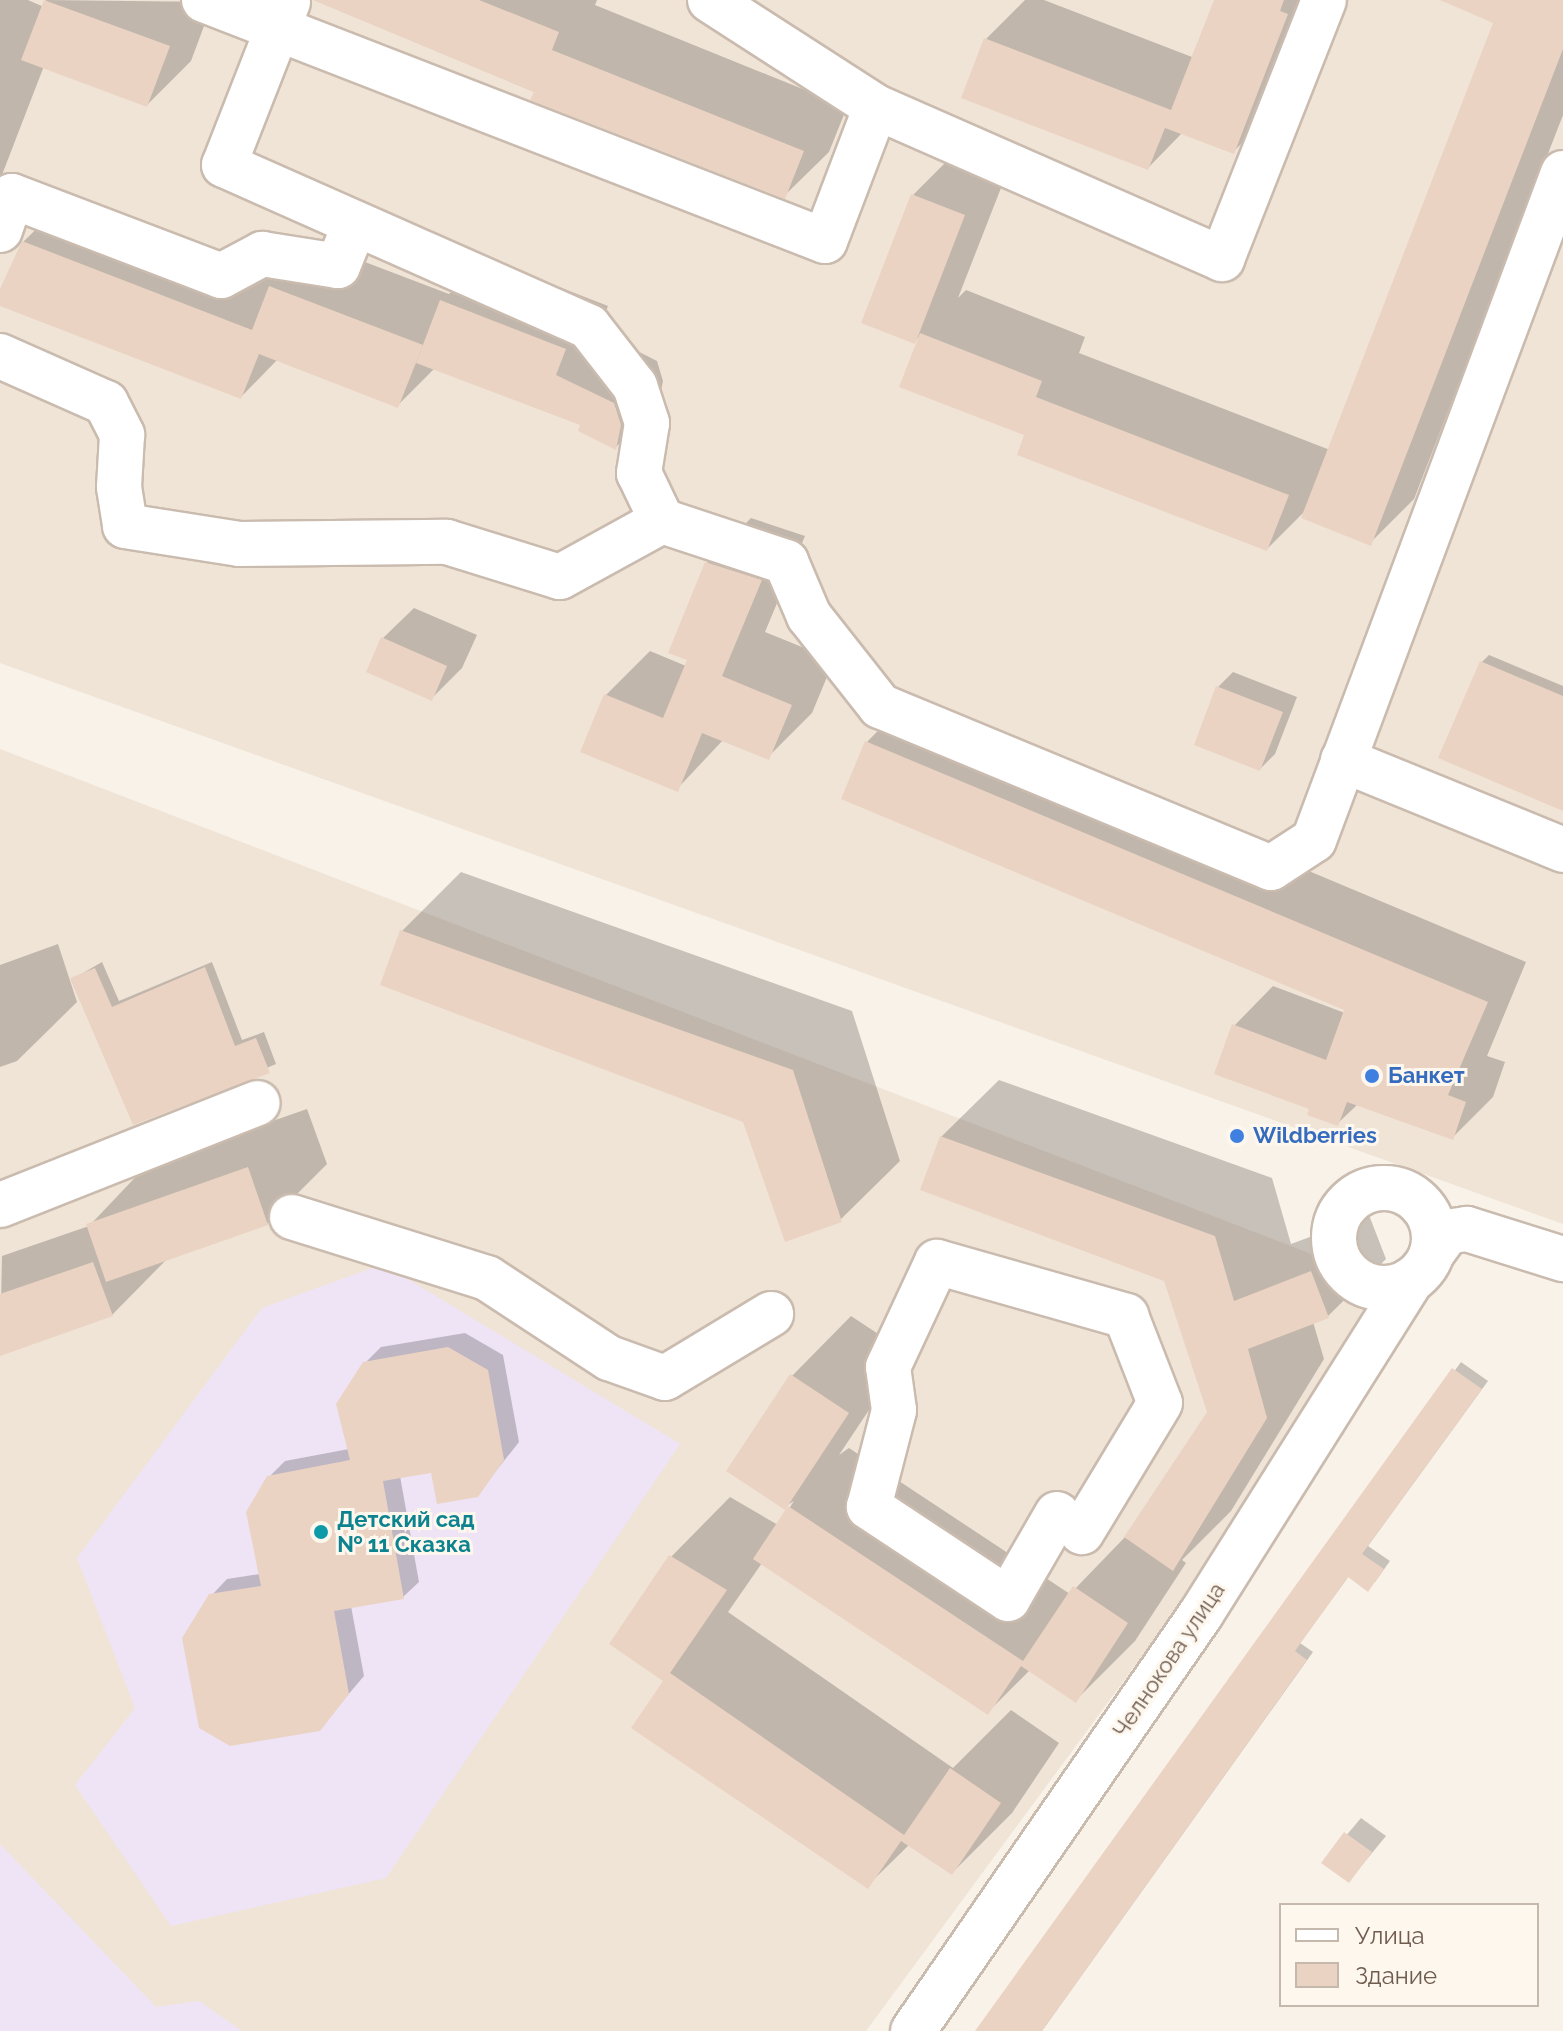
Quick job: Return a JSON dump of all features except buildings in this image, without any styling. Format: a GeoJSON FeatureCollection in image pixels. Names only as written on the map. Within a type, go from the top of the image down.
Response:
{"type":"FeatureCollection","features":[{"type":"Feature","properties":{"kind":"street"},"geometry":{"type":"LineString","coordinates":[[204,0],[283,14],[825,241],[876,107]]}},
{"type":"Feature","properties":{"kind":"street"},"geometry":{"type":"LineString","coordinates":[[710,0],[876,107],[1222,259],[1324,0]]}},
{"type":"Feature","properties":{"kind":"street"},"geometry":{"type":"LineString","coordinates":[[283,14],[224,165],[589,327],[635,386],[647,423],[639,473],[662,521],[786,562],[809,616],[880,706],[1271,868],[1314,840],[1343,760],[1550,250],[1563,173]]}},
{"type":"Feature","properties":{"kind":"street"},"geometry":{"type":"LineString","coordinates":[[0,230],[12,196],[221,276],[262,254],[338,266],[355,224]]}},
{"type":"Feature","properties":{"kind":"street"},"geometry":{"type":"LineString","coordinates":[[0,356],[106,403],[122,435],[119,487],[125,526],[240,544],[447,542],[560,577],[662,521]]}},
{"type":"Feature","properties":{"kind":"street"},"geometry":{"type":"LineString","coordinates":[[1343,760],[1563,850]]}},
{"type":"Feature","properties":{"kind":"street"},"geometry":{"type":"LineString","coordinates":[[0,1205],[257,1103]]}},
{"type":"Feature","properties":{"kind":"street"},"geometry":{"type":"LineString","coordinates":[[292,1217],[487,1278],[609,1358],[665,1378],[771,1314]]}},
{"type":"Feature","properties":{"kind":"street","name":"Челнокова улица"},"geometry":{"type":"LineString","coordinates":[[913,2031],[1201,1614],[1422,1266],[1457,1228],[1563,1259]]}},
{"type":"Feature","properties":{"kind":"street"},"geometry":{"type":"LineString","coordinates":[[937,1262],[1126,1316],[1160,1403],[1070,1523],[1008,1599],[869,1507],[894,1410],[888,1367],[937,1262]]}},
{"type":"Feature","properties":{"kind":"shaded area"},"geometry":{"type":"Polygon","coordinates":[[[0,0],[1563,0],[1563,1224],[0,663],[0,0]]]}},
{"type":"Feature","properties":{"kind":"shaded area"},"geometry":{"type":"Polygon","coordinates":[[[0,749],[1410,1292],[866,2031],[0,2031],[0,749]]]}},
{"type":"Feature","properties":{"kind":"shaded area"},"geometry":{"type":"Polygon","coordinates":[[[383,1264],[680,1444],[386,1878],[171,1926],[75,1785],[135,1708],[77,1558],[262,1308],[383,1264]]]}},
{"type":"Feature","properties":{"kind":"shaded area"},"geometry":{"type":"Polygon","coordinates":[[[0,1844],[156,2007],[199,2001],[242,2031],[0,2031],[0,1844]]]}},
{"type":"Feature","properties":{"kind":"place","name":"Банкет"},"geometry":{"type":"Point","coordinates":[1372,1076]}},
{"type":"Feature","properties":{"kind":"place","name":"Wildberries"},"geometry":{"type":"Point","coordinates":[1237,1136]}},
{"type":"Feature","properties":{"kind":"place","name":"Детский сад № 11 Сказка"},"geometry":{"type":"Point","coordinates":[321,1532]}}]}
